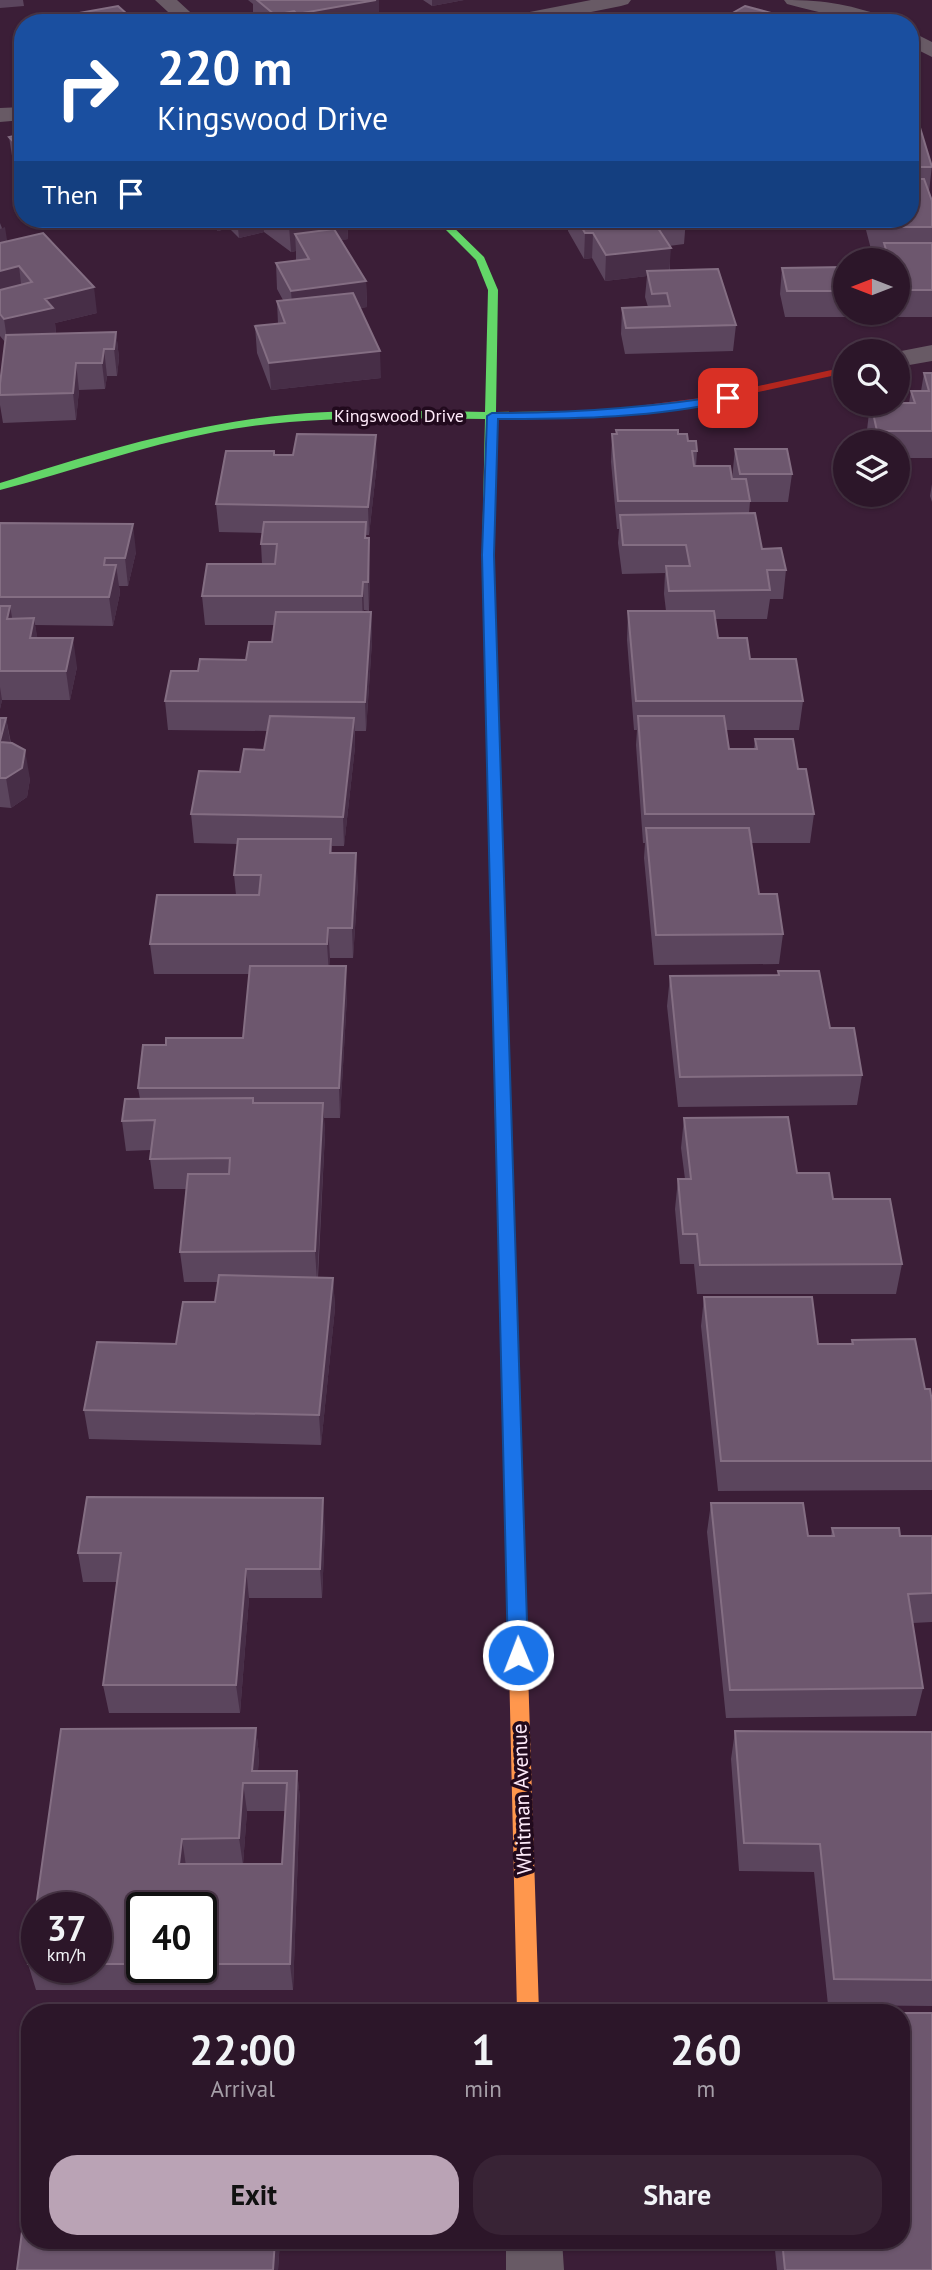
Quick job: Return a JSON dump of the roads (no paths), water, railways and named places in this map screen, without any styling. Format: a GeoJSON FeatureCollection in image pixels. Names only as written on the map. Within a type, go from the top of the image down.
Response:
{"type":"FeatureCollection","features":[{"type":"Feature","properties":{"kind":"street"},"geometry":{"type":"LineString","coordinates":[[165,0],[181,14]]}},
{"type":"Feature","properties":{"kind":"street"},"geometry":{"type":"LineString","coordinates":[[550,14],[621,0]]}},
{"type":"Feature","properties":{"kind":"street"},"geometry":{"type":"LineString","coordinates":[[794,0],[859,14]]}},
{"type":"Feature","properties":{"kind":"street","name":"Whitman Avenue"},"geometry":{"type":"LineString","coordinates":[[449,228],[481,259],[493,290],[488,555],[528,2004]]}},
{"type":"Feature","properties":{"kind":"street"},"geometry":{"type":"LineString","coordinates":[[910,357],[932,353]]}},
{"type":"Feature","properties":{"kind":"street","name":"Kingswood Drive"},"geometry":{"type":"LineString","coordinates":[[0,487],[136,444],[252,422],[327,416],[569,416],[656,410],[728,398],[833,373]]}},
{"type":"Feature","properties":{"kind":"street"},"geometry":{"type":"LineString","coordinates":[[534,2249],[535,2270]]}}]}
